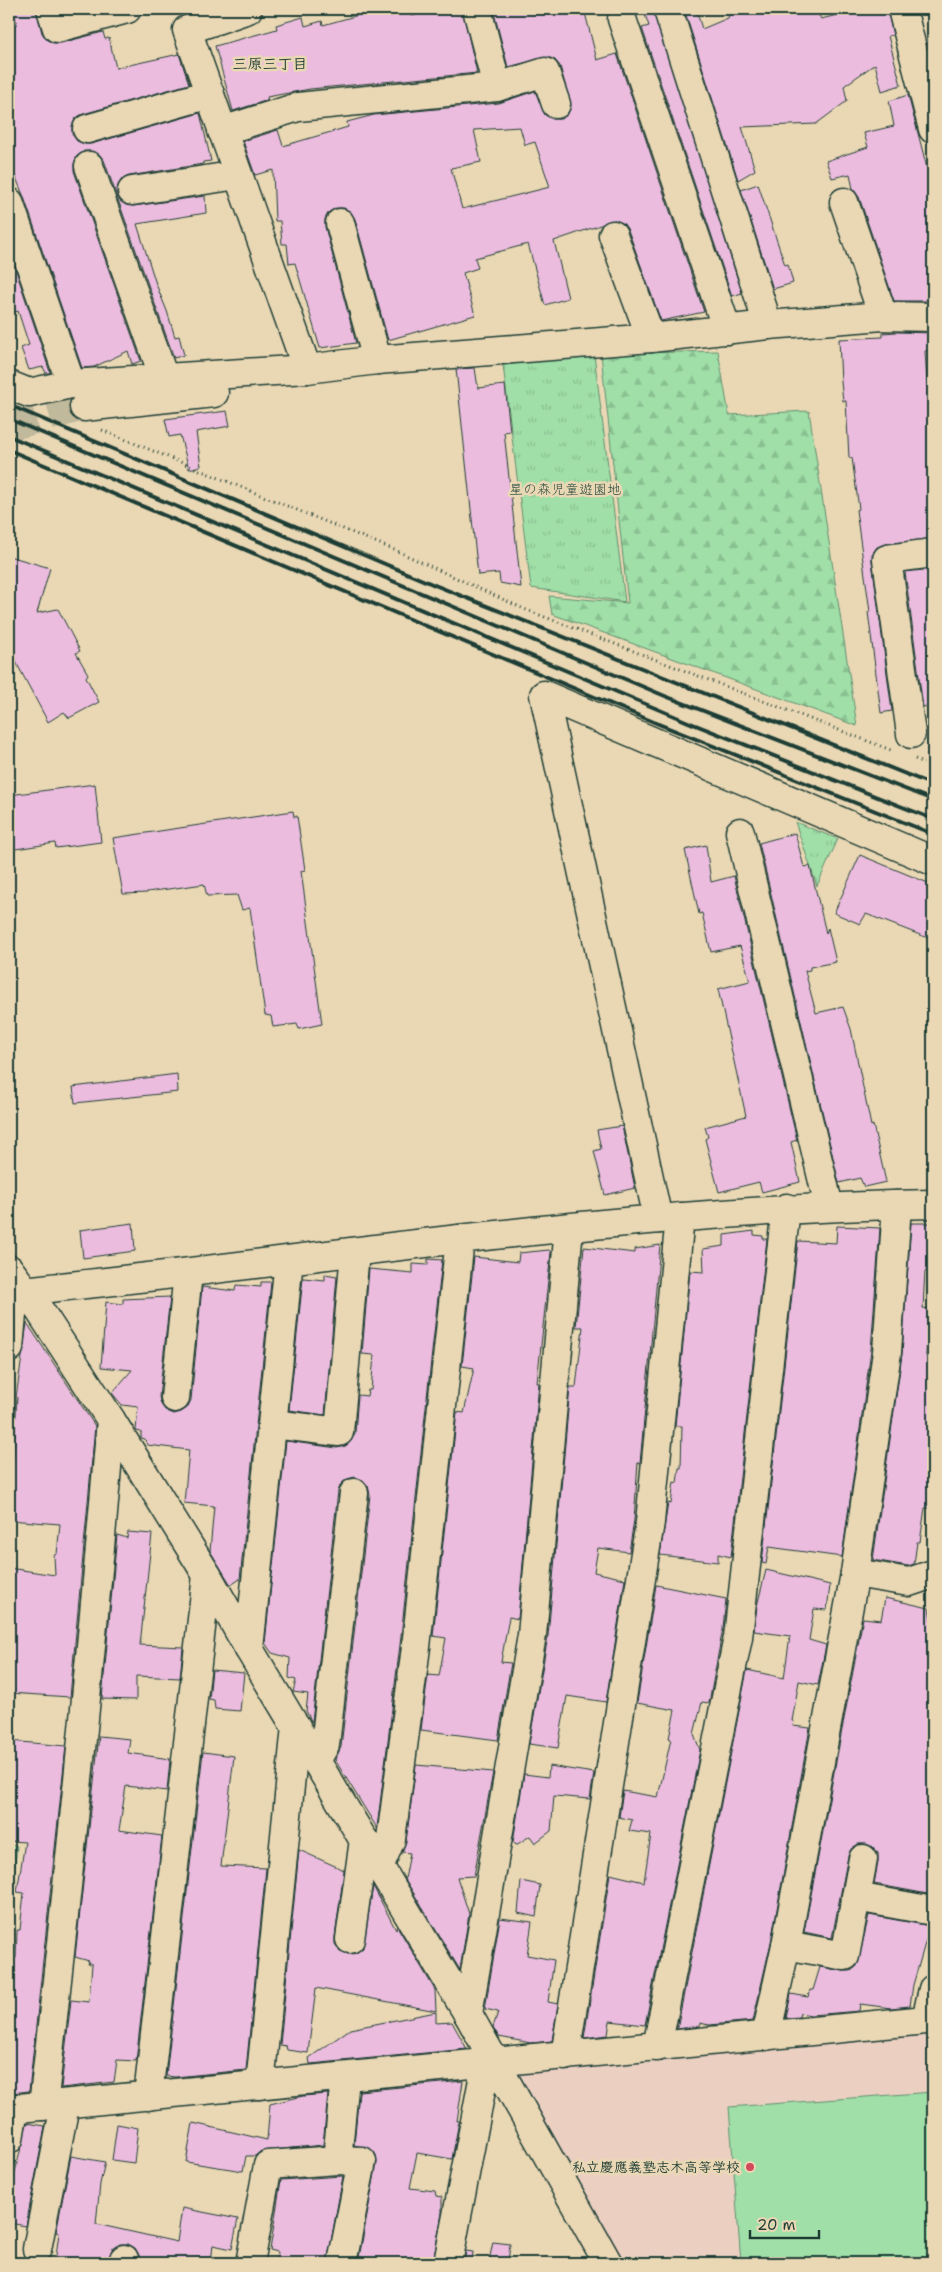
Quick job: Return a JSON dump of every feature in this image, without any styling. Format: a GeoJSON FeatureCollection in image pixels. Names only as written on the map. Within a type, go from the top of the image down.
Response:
{"type":"FeatureCollection","features":[{"type":"Feature","properties":{"kind":"street"},"geometry":{"type":"LineString","coordinates":[[50,9],[57,28],[127,9]]}},
{"type":"Feature","properties":{"kind":"street"},"geometry":{"type":"LineString","coordinates":[[248,9],[187,30],[307,369]]}},
{"type":"Feature","properties":{"kind":"street"},"geometry":{"type":"LineString","coordinates":[[477,9],[497,87]]}},
{"type":"Feature","properties":{"kind":"street"},"geometry":{"type":"LineString","coordinates":[[902,9],[933,129]]}},
{"type":"Feature","properties":{"kind":"street"},"geometry":{"type":"LineString","coordinates":[[668,10],[768,326]]}},
{"type":"Feature","properties":{"kind":"street"},"geometry":{"type":"LineString","coordinates":[[622,19],[727,330]]}},
{"type":"Feature","properties":{"kind":"street"},"geometry":{"type":"LineString","coordinates":[[222,131],[298,107],[497,87],[545,72],[556,104]]}},
{"type":"Feature","properties":{"kind":"street"},"geometry":{"type":"LineString","coordinates":[[87,129],[210,94]]}},
{"type":"Feature","properties":{"kind":"street"},"geometry":{"type":"LineString","coordinates":[[89,166],[164,378]]}},
{"type":"Feature","properties":{"kind":"street"},"geometry":{"type":"LineString","coordinates":[[132,191],[238,175]]}},
{"type":"Feature","properties":{"kind":"street"},"geometry":{"type":"LineString","coordinates":[[844,202],[883,316]]}},
{"type":"Feature","properties":{"kind":"street"},"geometry":{"type":"LineString","coordinates":[[12,219],[84,407]]}},
{"type":"Feature","properties":{"kind":"street"},"geometry":{"type":"LineString","coordinates":[[340,223],[377,360]]}},
{"type":"Feature","properties":{"kind":"street"},"geometry":{"type":"LineString","coordinates":[[613,235],[651,338]]}},
{"type":"Feature","properties":{"kind":"street"},"geometry":{"type":"LineString","coordinates":[[84,407],[164,378],[307,369],[377,360],[651,338],[883,316],[933,317]]}},
{"type":"Feature","properties":{"kind":"street"},"geometry":{"type":"LineString","coordinates":[[9,385],[29,393],[84,407],[296,384],[307,369]]}},
{"type":"Feature","properties":{"kind":"street"},"geometry":{"type":"LineString","coordinates":[[905,748],[887,559],[933,553]]}},
{"type":"Feature","properties":{"kind":"street"},"geometry":{"type":"LineString","coordinates":[[565,2056],[650,1522],[669,1218],[544,695],[933,861]]}},
{"type":"Feature","properties":{"kind":"street"},"geometry":{"type":"LineString","coordinates":[[740,832],[829,1207]]}},
{"type":"Feature","properties":{"kind":"street"},"geometry":{"type":"LineString","coordinates":[[14,1286],[188,1273],[460,1239],[669,1218],[786,1208],[933,1204]]}},
{"type":"Feature","properties":{"kind":"street"},"geometry":{"type":"LineString","coordinates":[[766,2036],[786,1945],[855,1573],[887,1352],[897,1205]]}},
{"type":"Feature","properties":{"kind":"street"},"geometry":{"type":"LineString","coordinates":[[657,2047],[738,1637],[786,1208]]}},
{"type":"Feature","properties":{"kind":"street"},"geometry":{"type":"LineString","coordinates":[[468,2014],[532,1635],[569,1228]]}},
{"type":"Feature","properties":{"kind":"street"},"geometry":{"type":"LineString","coordinates":[[380,1865],[391,1839],[414,1666],[460,1239]]}},
{"type":"Feature","properties":{"kind":"street"},"geometry":{"type":"LineString","coordinates":[[273,1424],[339,1432],[355,1252]]}},
{"type":"Feature","properties":{"kind":"street"},"geometry":{"type":"LineString","coordinates":[[249,1649],[289,1260]]}},
{"type":"Feature","properties":{"kind":"street"},"geometry":{"type":"LineString","coordinates":[[176,1398],[188,1273]]}},
{"type":"Feature","properties":{"kind":"street"},"geometry":{"type":"LineString","coordinates":[[9,1348],[14,1286]]}},
{"type":"Feature","properties":{"kind":"street"},"geometry":{"type":"LineString","coordinates":[[14,1286],[111,1420],[207,1575],[249,1649],[468,2014],[490,2063],[608,2263]]}},
{"type":"Feature","properties":{"kind":"street"},"geometry":{"type":"LineString","coordinates":[[38,2249],[54,2106],[66,1903],[96,1606],[111,1420]]}},
{"type":"Feature","properties":{"kind":"street"},"geometry":{"type":"LineString","coordinates":[[316,1760],[325,1745],[354,1493]]}},
{"type":"Feature","properties":{"kind":"street"},"geometry":{"type":"LineString","coordinates":[[855,1573],[909,1582],[933,1574]]}},
{"type":"Feature","properties":{"kind":"street"},"geometry":{"type":"LineString","coordinates":[[148,2096],[207,1575]]}},
{"type":"Feature","properties":{"kind":"street"},"geometry":{"type":"LineString","coordinates":[[260,2085],[296,1726]]}},
{"type":"Feature","properties":{"kind":"street"},"geometry":{"type":"LineString","coordinates":[[350,1939],[364,1840]]}},
{"type":"Feature","properties":{"kind":"street"},"geometry":{"type":"LineString","coordinates":[[786,1945],[845,1956],[863,1859]]}},
{"type":"Feature","properties":{"kind":"street"},"geometry":{"type":"LineString","coordinates":[[856,1897],[933,1911]]}},
{"type":"Feature","properties":{"kind":"street"},"geometry":{"type":"LineString","coordinates":[[9,2138],[12,2108],[54,2106],[345,2078],[926,2020],[933,1989]]}},
{"type":"Feature","properties":{"kind":"street"},"geometry":{"type":"LineString","coordinates":[[448,2263],[490,2063]]}},
{"type":"Feature","properties":{"kind":"street"},"geometry":{"type":"LineString","coordinates":[[337,2160],[345,2078]]}},
{"type":"Feature","properties":{"kind":"street"},"geometry":{"type":"LineString","coordinates":[[250,2263],[268,2165],[337,2160],[362,2161],[342,2263]]}},
{"type":"Feature","properties":{"kind":"path"},"geometry":{"type":"LineString","coordinates":[[84,407],[524,609],[905,748],[933,766]]}},
{"type":"Feature","properties":{"kind":"shaded area","name":"私立慶應義塾志木高等学校"},"geometry":{"type":"Polygon","coordinates":[[[933,2027],[933,2263],[622,2263],[513,2072],[933,2027]]]}},
{"type":"Feature","properties":{"kind":"green space"},"geometry":{"type":"Polygon","coordinates":[[[718,351],[729,415],[809,411],[857,726],[552,614],[549,596],[628,603],[601,354],[718,351]]]}},
{"type":"Feature","properties":{"kind":"green space","name":"星の森児童遊園地"},"geometry":{"type":"Polygon","coordinates":[[[594,354],[625,602],[531,588],[503,365],[594,354]]]}},
{"type":"Feature","properties":{"kind":"green space"},"geometry":{"type":"Polygon","coordinates":[[[795,822],[838,839],[817,886],[795,822]]]}},
{"type":"Feature","properties":{"kind":"green space"},"geometry":{"type":"Polygon","coordinates":[[[9,1845],[17,1846],[9,1920],[9,1845]]]}},
{"type":"Feature","properties":{"kind":"green space"},"geometry":{"type":"Polygon","coordinates":[[[933,2092],[933,2263],[741,2263],[729,2107],[933,2092]]]}},
{"type":"Feature","properties":{"kind":"building"},"geometry":{"type":"Polygon","coordinates":[[[12,9],[36,9],[42,33],[47,40],[53,43],[61,43],[103,32],[105,39],[109,38],[116,68],[179,54],[189,84],[83,114],[75,119],[72,126],[72,134],[77,141],[91,144],[200,113],[211,161],[203,162],[203,164],[129,176],[122,179],[118,185],[117,193],[120,201],[126,205],[134,206],[205,196],[206,213],[137,224],[175,337],[179,336],[184,355],[174,358],[104,160],[99,154],[92,151],[84,151],[77,156],[74,171],[141,361],[132,364],[128,351],[94,367],[82,368],[24,197],[9,161],[9,26],[17,24],[12,9]]]}},
{"type":"Feature","properties":{"kind":"building"},"geometry":{"type":"Polygon","coordinates":[[[380,9],[388,9],[390,16],[409,11],[411,16],[441,9],[462,9],[477,73],[310,89],[267,97],[268,100],[233,111],[215,46],[277,29],[276,25],[303,17],[305,26],[322,21],[323,25],[380,9]]]}},
{"type":"Feature","properties":{"kind":"building"},"geometry":{"type":"Polygon","coordinates":[[[493,9],[584,9],[597,60],[617,54],[704,312],[661,321],[628,230],[623,223],[615,220],[554,241],[568,298],[545,305],[528,244],[475,258],[478,268],[463,273],[475,315],[388,340],[355,219],[351,212],[344,208],[336,208],[329,212],[325,219],[325,227],[356,343],[320,348],[295,263],[289,264],[287,244],[282,244],[280,221],[275,221],[273,170],[255,175],[243,141],[278,130],[283,146],[348,127],[347,122],[374,115],[499,103],[535,91],[545,115],[554,119],[562,119],[568,114],[571,106],[560,66],[555,60],[548,57],[508,67],[493,9]],[[520,127],[474,130],[481,162],[451,168],[462,209],[550,187],[535,142],[525,145],[520,127]]]}},
{"type":"Feature","properties":{"kind":"building"},"geometry":{"type":"Polygon","coordinates":[[[643,9],[653,9],[742,293],[732,296],[642,28],[649,26],[643,9]]]}},
{"type":"Feature","properties":{"kind":"building"},"geometry":{"type":"Polygon","coordinates":[[[684,9],[696,9],[702,29],[728,18],[731,9],[816,9],[821,19],[862,9],[887,9],[893,35],[888,36],[901,85],[882,91],[875,64],[844,86],[847,101],[816,124],[742,127],[755,170],[738,180],[684,9]]]}},
{"type":"Feature","properties":{"kind":"building"},"geometry":{"type":"Polygon","coordinates":[[[908,95],[933,191],[933,301],[894,301],[859,197],[853,189],[850,174],[832,178],[826,161],[868,147],[864,133],[894,126],[889,101],[908,95]]]}},
{"type":"Feature","properties":{"kind":"building"},"geometry":{"type":"Polygon","coordinates":[[[758,184],[785,265],[788,264],[793,283],[773,289],[741,190],[758,184]]]}},
{"type":"Feature","properties":{"kind":"building"},"geometry":{"type":"Polygon","coordinates":[[[9,250],[50,373],[46,373],[43,367],[29,370],[21,348],[29,345],[18,311],[9,314],[9,250]]]}},
{"type":"Feature","properties":{"kind":"building"},"geometry":{"type":"Polygon","coordinates":[[[883,333],[933,333],[933,350],[925,351],[930,426],[933,426],[933,538],[885,544],[877,547],[872,554],[892,711],[881,713],[856,510],[859,509],[852,458],[849,458],[846,401],[843,401],[839,339],[883,337],[883,333]]]}},
{"type":"Feature","properties":{"kind":"building"},"geometry":{"type":"Polygon","coordinates":[[[475,368],[478,388],[505,385],[510,431],[504,432],[521,587],[500,583],[499,573],[478,575],[456,369],[475,368]]]}},
{"type":"Feature","properties":{"kind":"building"},"geometry":{"type":"Polygon","coordinates":[[[227,411],[230,426],[196,432],[201,466],[189,469],[180,435],[169,437],[165,419],[227,411]]]}},
{"type":"Feature","properties":{"kind":"building"},"geometry":{"type":"Polygon","coordinates":[[[9,556],[50,568],[37,613],[58,609],[80,651],[76,653],[88,674],[86,677],[99,702],[69,718],[64,712],[48,722],[17,664],[9,637],[9,556]]]}},
{"type":"Feature","properties":{"kind":"building"},"geometry":{"type":"Polygon","coordinates":[[[933,569],[933,706],[923,707],[905,572],[933,569]]]}},
{"type":"Feature","properties":{"kind":"building"},"geometry":{"type":"Polygon","coordinates":[[[95,784],[101,842],[56,848],[55,843],[9,850],[9,795],[95,784]]]}},
{"type":"Feature","properties":{"kind":"building"},"geometry":{"type":"Polygon","coordinates":[[[293,811],[294,817],[297,816],[305,870],[301,871],[322,1024],[299,1029],[297,1024],[273,1027],[271,1016],[265,1015],[250,908],[242,910],[237,895],[207,896],[204,884],[147,893],[123,894],[113,838],[293,811]]]}},
{"type":"Feature","properties":{"kind":"building"},"geometry":{"type":"Polygon","coordinates":[[[795,833],[804,867],[810,866],[826,933],[828,928],[836,962],[810,967],[810,970],[805,971],[816,1013],[843,1007],[851,1029],[871,1126],[873,1125],[886,1182],[864,1187],[860,1178],[839,1183],[759,843],[795,833]]]}},
{"type":"Feature","properties":{"kind":"building"},"geometry":{"type":"Polygon","coordinates":[[[706,845],[711,882],[734,876],[797,1140],[791,1142],[800,1182],[762,1192],[759,1182],[719,1192],[705,1139],[708,1137],[705,1127],[746,1116],[718,989],[750,981],[740,946],[711,952],[702,913],[699,914],[685,850],[706,845]]]}},
{"type":"Feature","properties":{"kind":"building"},"geometry":{"type":"Polygon","coordinates":[[[860,855],[933,885],[933,940],[866,914],[860,924],[834,913],[860,855]]]}},
{"type":"Feature","properties":{"kind":"building"},"geometry":{"type":"Polygon","coordinates":[[[177,1074],[178,1092],[75,1103],[73,1087],[177,1074]]]}},
{"type":"Feature","properties":{"kind":"building"},"geometry":{"type":"Polygon","coordinates":[[[622,1126],[635,1188],[605,1195],[594,1151],[601,1149],[597,1130],[622,1126]]]}},
{"type":"Feature","properties":{"kind":"building"},"geometry":{"type":"Polygon","coordinates":[[[133,1223],[135,1251],[83,1258],[80,1230],[133,1223]]]}},
{"type":"Feature","properties":{"kind":"building"},"geometry":{"type":"Polygon","coordinates":[[[911,1223],[933,1223],[933,1272],[925,1271],[923,1308],[929,1309],[926,1356],[933,1357],[933,1508],[925,1508],[920,1542],[917,1542],[914,1564],[908,1566],[873,1560],[902,1354],[911,1223]]]}},
{"type":"Feature","properties":{"kind":"building"},"geometry":{"type":"Polygon","coordinates":[[[837,1226],[880,1228],[871,1350],[842,1557],[769,1547],[766,1564],[762,1563],[798,1241],[836,1243],[837,1226]]]}},
{"type":"Feature","properties":{"kind":"building"},"geometry":{"type":"Polygon","coordinates":[[[754,1231],[754,1235],[763,1236],[763,1239],[767,1239],[731,1557],[718,1554],[718,1562],[660,1555],[668,1503],[671,1504],[674,1482],[677,1483],[679,1468],[681,1468],[682,1426],[675,1426],[690,1271],[704,1272],[703,1249],[724,1246],[724,1235],[754,1231]]]}},
{"type":"Feature","properties":{"kind":"building"},"geometry":{"type":"Polygon","coordinates":[[[660,1245],[640,1463],[638,1462],[634,1520],[629,1552],[598,1548],[594,1572],[625,1579],[606,1702],[567,1696],[558,1748],[529,1744],[548,1636],[570,1387],[576,1387],[583,1327],[576,1327],[584,1247],[635,1253],[635,1249],[660,1245]]]}},
{"type":"Feature","properties":{"kind":"building"},"geometry":{"type":"Polygon","coordinates":[[[549,1250],[551,1252],[537,1383],[539,1383],[518,1619],[509,1617],[501,1662],[511,1663],[498,1740],[421,1730],[428,1675],[439,1676],[446,1638],[433,1636],[457,1412],[464,1413],[474,1368],[462,1366],[474,1257],[518,1262],[519,1253],[549,1250]]]}},
{"type":"Feature","properties":{"kind":"building"},"geometry":{"type":"Polygon","coordinates":[[[428,1259],[442,1260],[400,1645],[377,1828],[335,1760],[341,1747],[370,1495],[368,1486],[363,1480],[355,1477],[347,1479],[341,1484],[338,1491],[312,1722],[306,1711],[308,1694],[293,1692],[296,1680],[289,1678],[290,1658],[272,1653],[265,1643],[286,1441],[337,1448],[345,1446],[351,1441],[355,1433],[358,1395],[367,1396],[368,1390],[371,1390],[374,1355],[362,1354],[369,1269],[413,1273],[413,1264],[428,1265],[428,1259]]]}},
{"type":"Feature","properties":{"kind":"building"},"geometry":{"type":"Polygon","coordinates":[[[325,1274],[337,1276],[325,1415],[289,1410],[303,1278],[325,1280],[325,1274]]]}},
{"type":"Feature","properties":{"kind":"building"},"geometry":{"type":"Polygon","coordinates":[[[261,1282],[271,1282],[240,1579],[231,1585],[210,1551],[214,1506],[184,1503],[189,1450],[147,1445],[145,1439],[141,1438],[141,1432],[136,1431],[138,1407],[122,1405],[112,1393],[132,1370],[101,1367],[106,1302],[123,1304],[123,1299],[170,1297],[159,1397],[165,1410],[174,1414],[187,1408],[191,1400],[202,1287],[235,1291],[236,1285],[261,1287],[261,1282]]]}},
{"type":"Feature","properties":{"kind":"building"},"geometry":{"type":"Polygon","coordinates":[[[27,1323],[95,1426],[70,1697],[9,1693],[9,1568],[55,1575],[54,1555],[57,1554],[60,1524],[9,1520],[10,1459],[13,1460],[16,1397],[27,1323]]]}},
{"type":"Feature","properties":{"kind":"building"},"geometry":{"type":"Polygon","coordinates":[[[128,1532],[152,1534],[140,1645],[183,1647],[180,1678],[136,1676],[136,1700],[102,1699],[117,1535],[127,1538],[128,1532]]]}},
{"type":"Feature","properties":{"kind":"building"},"geometry":{"type":"Polygon","coordinates":[[[766,1570],[830,1585],[827,1610],[814,1609],[809,1640],[826,1645],[818,1685],[799,1681],[792,1721],[794,1721],[793,1726],[810,1728],[771,1942],[753,2021],[709,2025],[700,2023],[700,2026],[677,2029],[747,1670],[784,1678],[790,1636],[754,1631],[757,1606],[766,1570]]]}},
{"type":"Feature","properties":{"kind":"building"},"geometry":{"type":"Polygon","coordinates":[[[656,1585],[726,1599],[723,1628],[709,1703],[702,1702],[694,1734],[700,1750],[645,2025],[610,2021],[608,2035],[584,2038],[610,1874],[644,1882],[651,1834],[629,1831],[632,1820],[619,1817],[623,1791],[658,1797],[671,1739],[669,1738],[675,1710],[637,1703],[656,1585]]]}},
{"type":"Feature","properties":{"kind":"building"},"geometry":{"type":"Polygon","coordinates":[[[885,1598],[929,1608],[933,1631],[933,1895],[874,1884],[878,1853],[873,1847],[866,1844],[858,1844],[851,1849],[848,1856],[832,1938],[804,1932],[863,1618],[881,1620],[885,1598]]]}},
{"type":"Feature","properties":{"kind":"building"},"geometry":{"type":"Polygon","coordinates":[[[212,1670],[244,1673],[240,1711],[215,1709],[214,1700],[209,1699],[212,1670]]]}},
{"type":"Feature","properties":{"kind":"building"},"geometry":{"type":"Polygon","coordinates":[[[99,1736],[130,1739],[128,1753],[170,1759],[167,1791],[126,1786],[119,1830],[162,1836],[136,2061],[117,2060],[114,2082],[61,2088],[71,2000],[89,2002],[92,1964],[88,1964],[89,1961],[75,1957],[99,1736]]]}},
{"type":"Feature","properties":{"kind":"building"},"geometry":{"type":"Polygon","coordinates":[[[9,1741],[66,1746],[29,2091],[12,2093],[9,2093],[10,1980],[12,1981],[13,1958],[16,1958],[17,1930],[20,1930],[24,1893],[17,1892],[25,1842],[9,1841],[9,1741]]]}},
{"type":"Feature","properties":{"kind":"building"},"geometry":{"type":"Polygon","coordinates":[[[203,1752],[234,1756],[221,1866],[266,1868],[246,2070],[175,2077],[166,2076],[203,1752]]]}},
{"type":"Feature","properties":{"kind":"building"},"geometry":{"type":"Polygon","coordinates":[[[416,1765],[493,1772],[474,1876],[457,1877],[469,1914],[460,1970],[405,1879],[410,1853],[402,1852],[406,1841],[416,1765]]]}},
{"type":"Feature","properties":{"kind":"building"},"geometry":{"type":"Polygon","coordinates":[[[549,1766],[594,1773],[590,1799],[554,1796],[551,1831],[535,1843],[530,1836],[516,1845],[513,1842],[524,1774],[548,1777],[549,1766]]]}},
{"type":"Feature","properties":{"kind":"building"},"geometry":{"type":"Polygon","coordinates":[[[299,1850],[344,1870],[335,1937],[335,1944],[340,1951],[348,1954],[356,1953],[363,1948],[373,1886],[396,1930],[397,1926],[435,1990],[436,2011],[316,1988],[308,2053],[287,2050],[286,2046],[280,2045],[299,1850]]]}},
{"type":"Feature","properties":{"kind":"building"},"geometry":{"type":"Polygon","coordinates":[[[521,1881],[540,1885],[536,1917],[518,1913],[521,1881]]]}},
{"type":"Feature","properties":{"kind":"building"},"geometry":{"type":"Polygon","coordinates":[[[869,1915],[930,1926],[913,1985],[910,2006],[891,2008],[860,2004],[859,2011],[811,2015],[800,2013],[799,2017],[786,2018],[791,1994],[808,1997],[810,1990],[813,1990],[820,1967],[851,1971],[857,1966],[869,1915]]]}},
{"type":"Feature","properties":{"kind":"building"},"geometry":{"type":"Polygon","coordinates":[[[500,1918],[532,1922],[527,1955],[554,1960],[548,2002],[558,2004],[552,2041],[531,2043],[499,2037],[493,2027],[498,2012],[485,2009],[500,1918]]]}},
{"type":"Feature","properties":{"kind":"building"},"geometry":{"type":"Polygon","coordinates":[[[436,2012],[436,2023],[452,2022],[467,2049],[310,2064],[309,2058],[350,2029],[436,2012]]]}},
{"type":"Feature","properties":{"kind":"building"},"geometry":{"type":"Polygon","coordinates":[[[463,2081],[457,2121],[459,2121],[452,2159],[417,2153],[410,2188],[435,2191],[436,2196],[442,2197],[442,2213],[433,2263],[358,2263],[377,2163],[376,2155],[371,2149],[354,2145],[359,2091],[463,2081]]]}},
{"type":"Feature","properties":{"kind":"building"},"geometry":{"type":"Polygon","coordinates":[[[328,2094],[323,2145],[261,2151],[255,2156],[246,2156],[243,2171],[186,2162],[193,2123],[267,2140],[270,2104],[303,2096],[328,2094]]]}},
{"type":"Feature","properties":{"kind":"building"},"geometry":{"type":"Polygon","coordinates":[[[27,2123],[45,2126],[26,2226],[9,2223],[9,2197],[27,2123]]]}},
{"type":"Feature","properties":{"kind":"building"},"geometry":{"type":"Polygon","coordinates":[[[117,2124],[138,2128],[134,2163],[112,2160],[117,2124]]]}},
{"type":"Feature","properties":{"kind":"building"},"geometry":{"type":"Polygon","coordinates":[[[71,2156],[105,2162],[100,2184],[96,2224],[177,2242],[182,2208],[238,2219],[232,2249],[213,2245],[211,2263],[139,2263],[139,2255],[135,2248],[128,2244],[120,2244],[112,2249],[108,2263],[55,2263],[59,2233],[56,2232],[71,2156]]]}},
{"type":"Feature","properties":{"kind":"building"},"geometry":{"type":"Polygon","coordinates":[[[343,2176],[327,2263],[276,2263],[278,2252],[270,2250],[281,2180],[343,2176]]]}},
{"type":"Feature","properties":{"kind":"building"},"geometry":{"type":"Polygon","coordinates":[[[493,2242],[510,2244],[508,2263],[489,2261],[493,2242]]]}},
{"type":"Feature","properties":{"kind":"building"},"geometry":{"type":"Polygon","coordinates":[[[466,2251],[473,2252],[472,2263],[464,2263],[466,2251]]]}},
{"type":"Feature","properties":{"kind":"tunnel"},"geometry":{"type":"LineString","coordinates":[[9,427],[84,407]]}},
{"type":"Feature","properties":{"kind":"railway"},"geometry":{"type":"LineString","coordinates":[[9,405],[437,586],[933,785]]}},
{"type":"Feature","properties":{"kind":"railway"},"geometry":{"type":"LineString","coordinates":[[9,419],[665,696],[933,800]]}},
{"type":"Feature","properties":{"kind":"railway"},"geometry":{"type":"LineString","coordinates":[[9,436],[693,724],[933,819]]}},
{"type":"Feature","properties":{"kind":"railway"},"geometry":{"type":"LineString","coordinates":[[9,450],[661,725],[933,834]]}},
{"type":"Feature","properties":{"kind":"place","name":"私立慶應義塾志木高等学校"},"geometry":{"type":"Point","coordinates":[750,2167]}},
{"type":"Feature","properties":{"kind":"district","name":"三原三丁目"},"geometry":{"type":"Point","coordinates":[270,64]}}]}
